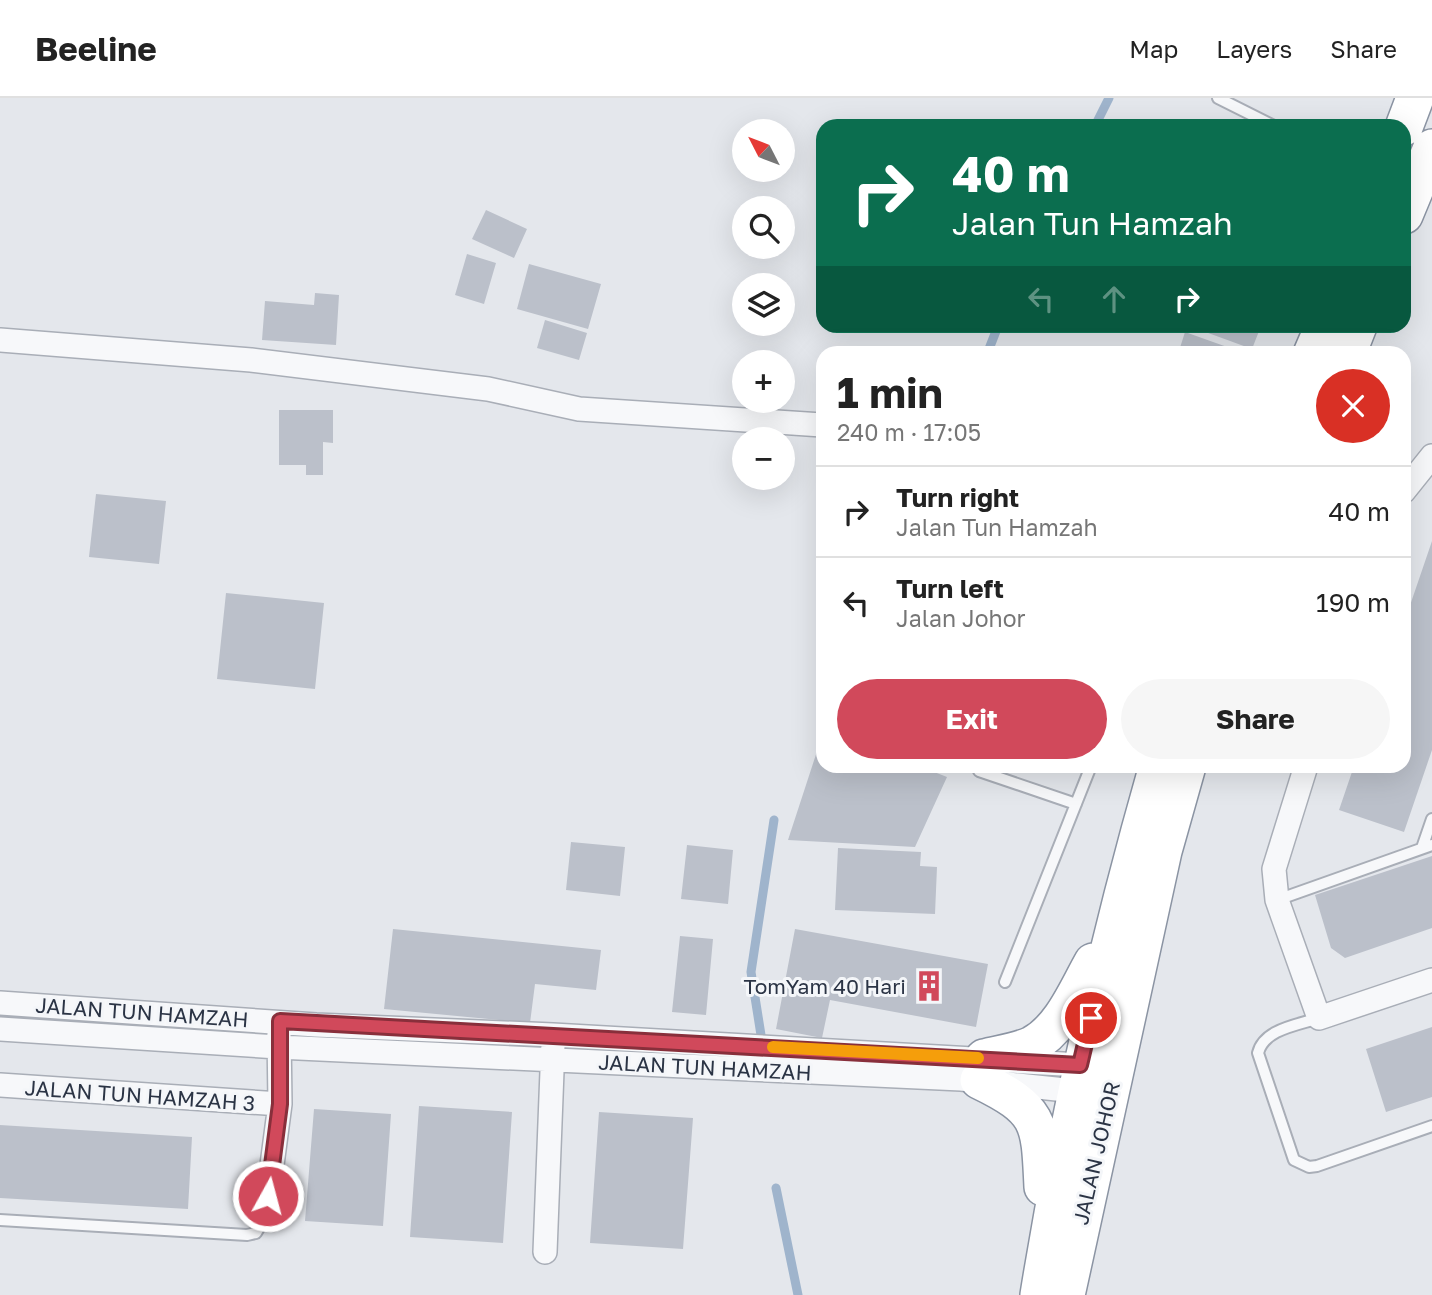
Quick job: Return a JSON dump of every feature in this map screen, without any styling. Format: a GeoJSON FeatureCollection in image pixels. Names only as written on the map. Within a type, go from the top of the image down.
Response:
{"type":"FeatureCollection","features":[{"type":"Feature","properties":{"kind":"highway"},"geometry":{"type":"LineString","coordinates":[[1407,119],[1415,98]]}},
{"type":"Feature","properties":{"kind":"highway"},"geometry":{"type":"LineString","coordinates":[[1411,198],[1432,148]]}},
{"type":"Feature","properties":{"kind":"highway","name":"JALAN JOHOR"},"geometry":{"type":"LineString","coordinates":[[1039,1295],[1046,1248],[1114,925],[1156,773]]}},
{"type":"Feature","properties":{"kind":"highway","name":"JALAN JOHOR"},"geometry":{"type":"LineString","coordinates":[[1066,1295],[1163,851],[1185,773]]}},
{"type":"Feature","properties":{"kind":"highway"},"geometry":{"type":"LineString","coordinates":[[1046,1248],[1041,1141],[1032,1117],[982,1069],[1032,1045],[1043,1036],[1072,1000],[1114,925]]}},
{"type":"Feature","properties":{"kind":"highway"},"geometry":{"type":"LineString","coordinates":[[1091,1180],[1082,1078],[1099,1070],[1110,1037],[1132,998]]}},
{"type":"Feature","properties":{"kind":"street"},"geometry":{"type":"LineString","coordinates":[[0,340],[251,360],[488,389],[579,408],[816,425]]}},
{"type":"Feature","properties":{"kind":"street"},"geometry":{"type":"LineString","coordinates":[[1411,482],[1432,456]]}},
{"type":"Feature","properties":{"kind":"street"},"geometry":{"type":"LineString","coordinates":[[1304,773],[1274,869],[1277,900],[1319,1018],[1432,980]]}},
{"type":"Feature","properties":{"kind":"street","name":"JALAN TUN HAMZAH"},"geometry":{"type":"LineString","coordinates":[[0,1003],[553,1035],[1082,1078]]}},
{"type":"Feature","properties":{"kind":"street"},"geometry":{"type":"LineString","coordinates":[[265,1219],[280,1104],[280,1021]]}},
{"type":"Feature","properties":{"kind":"street","name":"JALAN TUN HAMZAH"},"geometry":{"type":"LineString","coordinates":[[0,1029],[278,1047],[552,1060],[982,1069]]}},
{"type":"Feature","properties":{"kind":"street"},"geometry":{"type":"LineString","coordinates":[[545,1252],[553,1035]]}},
{"type":"Feature","properties":{"kind":"street","name":"JALAN TUN HAMZAH 3"},"geometry":{"type":"LineString","coordinates":[[0,1085],[280,1104]]}},
{"type":"Feature","properties":{"kind":"lane"},"geometry":{"type":"LineString","coordinates":[[1218,98],[1260,119]]}},
{"type":"Feature","properties":{"kind":"lane"},"geometry":{"type":"LineString","coordinates":[[985,773],[1076,804]]}},
{"type":"Feature","properties":{"kind":"lane"},"geometry":{"type":"LineString","coordinates":[[1005,982],[1088,773]]}},
{"type":"Feature","properties":{"kind":"lane"},"geometry":{"type":"LineString","coordinates":[[1277,900],[1427,846],[1432,819]]}},
{"type":"Feature","properties":{"kind":"lane"},"geometry":{"type":"LineString","coordinates":[[1319,1018],[1272,1034],[1260,1045],[1258,1053],[1294,1160],[1300,1165],[1317,1166],[1432,1126]]}},
{"type":"Feature","properties":{"kind":"lane"},"geometry":{"type":"LineString","coordinates":[[0,1220],[247,1235],[256,1233],[265,1219]]}},
{"type":"Feature","properties":{"kind":"building"},"geometry":{"type":"Polygon","coordinates":[[[486,210],[527,229],[514,258],[472,239],[486,210]]]}},
{"type":"Feature","properties":{"kind":"building"},"geometry":{"type":"Polygon","coordinates":[[[467,254],[496,263],[484,304],[455,295],[467,254]]]}},
{"type":"Feature","properties":{"kind":"building"},"geometry":{"type":"Polygon","coordinates":[[[529,264],[601,284],[588,329],[517,309],[529,264]]]}},
{"type":"Feature","properties":{"kind":"building"},"geometry":{"type":"Polygon","coordinates":[[[315,293],[339,295],[336,345],[262,340],[265,301],[314,305],[315,293]]]}},
{"type":"Feature","properties":{"kind":"building"},"geometry":{"type":"Polygon","coordinates":[[[545,320],[587,333],[579,360],[537,348],[545,320]]]}},
{"type":"Feature","properties":{"kind":"building"},"geometry":{"type":"Polygon","coordinates":[[[1185,333],[1188,333],[1224,346],[1181,346],[1185,333]]]}},
{"type":"Feature","properties":{"kind":"building"},"geometry":{"type":"Polygon","coordinates":[[[1208,333],[1258,333],[1253,346],[1244,346],[1208,333]]]}},
{"type":"Feature","properties":{"kind":"building"},"geometry":{"type":"Polygon","coordinates":[[[279,410],[333,410],[333,443],[323,442],[323,475],[306,475],[306,465],[279,465],[279,410]]]}},
{"type":"Feature","properties":{"kind":"building"},"geometry":{"type":"Polygon","coordinates":[[[96,494],[166,501],[159,564],[89,557],[96,494]]]}},
{"type":"Feature","properties":{"kind":"building"},"geometry":{"type":"Polygon","coordinates":[[[1432,541],[1432,750],[1404,832],[1339,810],[1352,773],[1411,773],[1411,602],[1432,541]]]}},
{"type":"Feature","properties":{"kind":"building"},"geometry":{"type":"Polygon","coordinates":[[[226,593],[324,603],[315,689],[217,679],[226,593]]]}},
{"type":"Feature","properties":{"kind":"building"},"geometry":{"type":"Polygon","coordinates":[[[816,754],[816,773],[937,773],[947,777],[915,847],[788,840],[816,754]]]}},
{"type":"Feature","properties":{"kind":"building"},"geometry":{"type":"Polygon","coordinates":[[[571,842],[625,847],[620,896],[566,890],[571,842]]]}},
{"type":"Feature","properties":{"kind":"building"},"geometry":{"type":"Polygon","coordinates":[[[687,845],[733,850],[728,904],[681,899],[687,845]]]}},
{"type":"Feature","properties":{"kind":"building"},"geometry":{"type":"Polygon","coordinates":[[[838,848],[921,852],[920,866],[937,867],[935,914],[835,910],[838,848]]]}},
{"type":"Feature","properties":{"kind":"building"},"geometry":{"type":"Polygon","coordinates":[[[1432,856],[1432,928],[1345,958],[1331,948],[1315,895],[1432,856]]]}},
{"type":"Feature","properties":{"kind":"building"},"geometry":{"type":"Polygon","coordinates":[[[393,929],[601,950],[596,990],[535,984],[530,1023],[384,1009],[393,929]]]}},
{"type":"Feature","properties":{"kind":"building"},"geometry":{"type":"Polygon","coordinates":[[[795,929],[988,964],[976,1027],[830,1000],[822,1038],[776,1029],[795,929]]]}},
{"type":"Feature","properties":{"kind":"building"},"geometry":{"type":"Polygon","coordinates":[[[680,936],[713,939],[706,1015],[672,1012],[680,936]]]}},
{"type":"Feature","properties":{"kind":"building"},"geometry":{"type":"Polygon","coordinates":[[[1432,1027],[1432,1097],[1386,1112],[1366,1049],[1432,1027]]]}},
{"type":"Feature","properties":{"kind":"building"},"geometry":{"type":"Polygon","coordinates":[[[419,1106],[512,1112],[503,1243],[410,1237],[419,1106]]]}},
{"type":"Feature","properties":{"kind":"building"},"geometry":{"type":"Polygon","coordinates":[[[314,1109],[391,1114],[383,1226],[305,1221],[314,1109]]]}},
{"type":"Feature","properties":{"kind":"building"},"geometry":{"type":"Polygon","coordinates":[[[599,1112],[693,1118],[683,1249],[590,1243],[599,1112]]]}},
{"type":"Feature","properties":{"kind":"building"},"geometry":{"type":"Polygon","coordinates":[[[0,1125],[192,1137],[188,1209],[0,1198],[0,1125]]]}},
{"type":"Feature","properties":{"kind":"waterway"},"geometry":{"type":"LineString","coordinates":[[1098,119],[1109,98]]}},
{"type":"Feature","properties":{"kind":"waterway"},"geometry":{"type":"LineString","coordinates":[[990,346],[995,333]]}},
{"type":"Feature","properties":{"kind":"waterway"},"geometry":{"type":"LineString","coordinates":[[761,1035],[751,972],[774,820]]}},
{"type":"Feature","properties":{"kind":"waterway"},"geometry":{"type":"LineString","coordinates":[[776,1188],[798,1295]]}},
{"type":"Feature","properties":{"kind":"slow traffic"},"geometry":{"type":"LineString","coordinates":[[773,1047],[978,1058]]}},
{"type":"Feature","properties":{"kind":"place","name":"TomYam 40 Hari"},"geometry":{"type":"Point","coordinates":[929,986]}},
{"type":"Feature","properties":{"kind":"route"},"geometry":{"type":"LineString","coordinates":[[268,1196],[280,1104],[280,1021],[316,1026],[553,1035],[962,1056],[1080,1065],[1091,1018]]}}]}
